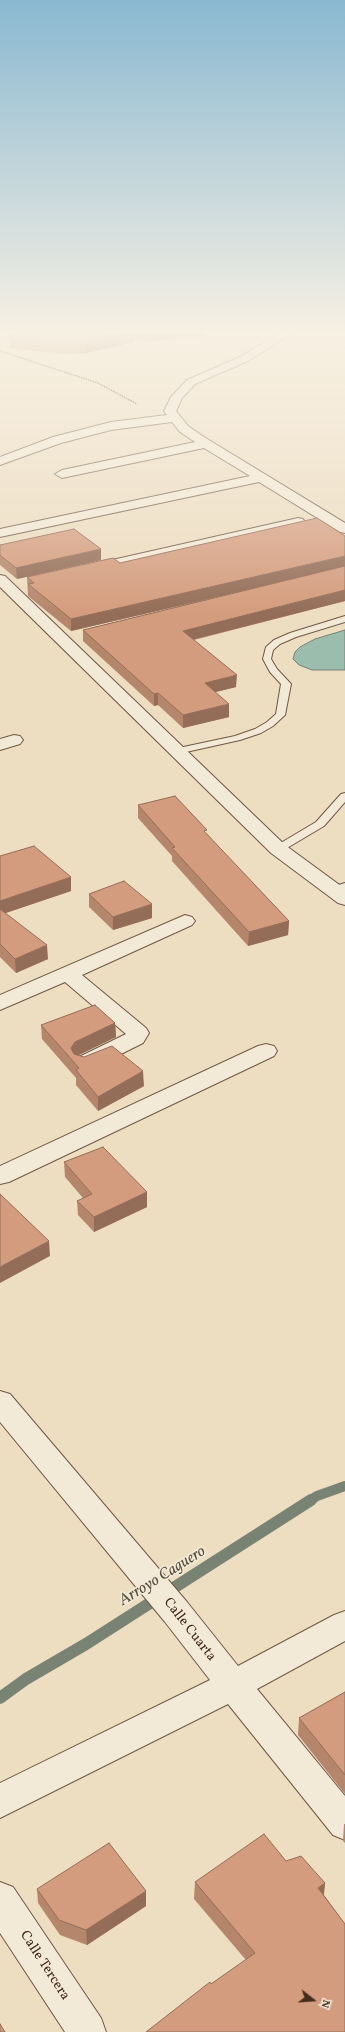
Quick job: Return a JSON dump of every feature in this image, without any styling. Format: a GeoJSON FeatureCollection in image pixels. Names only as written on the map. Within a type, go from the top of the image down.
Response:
{"type":"FeatureCollection","features":[{"type":"Feature","properties":{"kind":"street"},"geometry":{"type":"LineString","coordinates":[[0,461],[57,440],[122,424]]}},
{"type":"Feature","properties":{"kind":"street"},"geometry":{"type":"LineString","coordinates":[[180,424],[184,429],[206,444],[345,529]]}},
{"type":"Feature","properties":{"kind":"street"},"geometry":{"type":"LineString","coordinates":[[62,474],[206,444]]}},
{"type":"Feature","properties":{"kind":"street"},"geometry":{"type":"LineString","coordinates":[[0,533],[260,478]]}},
{"type":"Feature","properties":{"kind":"street"},"geometry":{"type":"LineString","coordinates":[[77,572],[298,522]]}},
{"type":"Feature","properties":{"kind":"street"},"geometry":{"type":"LineString","coordinates":[[11,583],[71,638],[177,751],[278,849],[341,892]]}},
{"type":"Feature","properties":{"kind":"street"},"geometry":{"type":"LineString","coordinates":[[0,1003],[185,921]]}},
{"type":"Feature","properties":{"kind":"street"},"geometry":{"type":"LineString","coordinates":[[67,973],[138,1033],[135,1038],[84,1063]]}},
{"type":"Feature","properties":{"kind":"street"},"geometry":{"type":"LineString","coordinates":[[0,1176],[266,1051]]}},
{"type":"Feature","properties":{"kind":"street","name":"Calle Cuarta"},"geometry":{"type":"LineString","coordinates":[[0,1402],[176,1612],[233,1685],[345,1822]]}},
{"type":"Feature","properties":{"kind":"street"},"geometry":{"type":"LineString","coordinates":[[0,1801],[233,1685],[345,1625]]}},
{"type":"Feature","properties":{"kind":"street","name":"Calle Tercera"},"geometry":{"type":"LineString","coordinates":[[0,1900],[87,2032]]}},
{"type":"Feature","properties":{"kind":"lane"},"geometry":{"type":"LineString","coordinates":[[177,751],[258,732],[270,724],[280,715],[286,684],[273,670],[267,659],[269,649],[277,642],[293,635],[345,619]]}},
{"type":"Feature","properties":{"kind":"lane"},"geometry":{"type":"LineString","coordinates":[[278,849],[320,824],[345,796]]}},
{"type":"Feature","properties":{"kind":"shaded area"},"geometry":{"type":"Polygon","coordinates":[[[345,630],[345,670],[312,670],[299,665],[293,659],[295,652],[300,647],[315,639],[345,630]]]}},
{"type":"Feature","properties":{"kind":"building"},"geometry":{"type":"Polygon","coordinates":[[[317,518],[345,536],[345,556],[71,619],[28,584],[34,583],[27,577],[113,558],[120,563],[317,518]]]}},
{"type":"Feature","properties":{"kind":"building"},"geometry":{"type":"Polygon","coordinates":[[[74,529],[101,549],[16,568],[0,555],[0,545],[74,529]]]}},
{"type":"Feature","properties":{"kind":"building"},"geometry":{"type":"Polygon","coordinates":[[[345,566],[345,590],[183,631],[237,675],[205,683],[229,704],[183,715],[158,693],[154,694],[83,630],[345,566]]]}},
{"type":"Feature","properties":{"kind":"building"},"geometry":{"type":"Polygon","coordinates":[[[175,796],[207,830],[204,831],[289,921],[249,932],[172,848],[175,847],[138,805],[175,796]]]}},
{"type":"Feature","properties":{"kind":"building"},"geometry":{"type":"Polygon","coordinates":[[[34,846],[71,877],[0,901],[0,856],[34,846]]]}},
{"type":"Feature","properties":{"kind":"building"},"geometry":{"type":"Polygon","coordinates":[[[124,881],[152,904],[113,917],[89,894],[124,881]]]}},
{"type":"Feature","properties":{"kind":"building"},"geometry":{"type":"Polygon","coordinates":[[[0,909],[47,945],[15,959],[0,944],[0,909]]]}},
{"type":"Feature","properties":{"kind":"building"},"geometry":{"type":"Polygon","coordinates":[[[95,1005],[115,1023],[75,1042],[71,1048],[74,1054],[84,1057],[112,1046],[143,1071],[98,1097],[76,1070],[79,1068],[41,1025],[95,1005]]]}},
{"type":"Feature","properties":{"kind":"building"},"geometry":{"type":"Polygon","coordinates":[[[103,1147],[147,1192],[94,1217],[77,1201],[92,1194],[64,1162],[103,1147]]]}},
{"type":"Feature","properties":{"kind":"building"},"geometry":{"type":"Polygon","coordinates":[[[0,1194],[49,1241],[0,1267],[0,1194]]]}},
{"type":"Feature","properties":{"kind":"building"},"geometry":{"type":"Polygon","coordinates":[[[345,1692],[345,1775],[299,1718],[345,1692]]]}},
{"type":"Feature","properties":{"kind":"building"},"geometry":{"type":"Polygon","coordinates":[[[264,1834],[286,1861],[301,1856],[325,1883],[318,1888],[345,1924],[345,2032],[146,2032],[210,1982],[211,1984],[255,1953],[195,1882],[264,1834]]]}},
{"type":"Feature","properties":{"kind":"building"},"geometry":{"type":"Polygon","coordinates":[[[109,1843],[146,1891],[86,1930],[59,1920],[37,1889],[109,1843]]]}},
{"type":"Feature","properties":{"kind":"building"},"geometry":{"type":"Polygon","coordinates":[[[0,2024],[5,2032],[0,2032],[0,2024]]]}},
{"type":"Feature","properties":{"kind":"waterway","name":"Arroyo Caguero"},"geometry":{"type":"LineString","coordinates":[[309,1501],[317,1496],[345,1486]]}},
{"type":"Feature","properties":{"kind":"waterway","name":"Arroyo Caguero"},"geometry":{"type":"LineString","coordinates":[[0,1698],[26,1679],[86,1644],[311,1500]]}}]}
